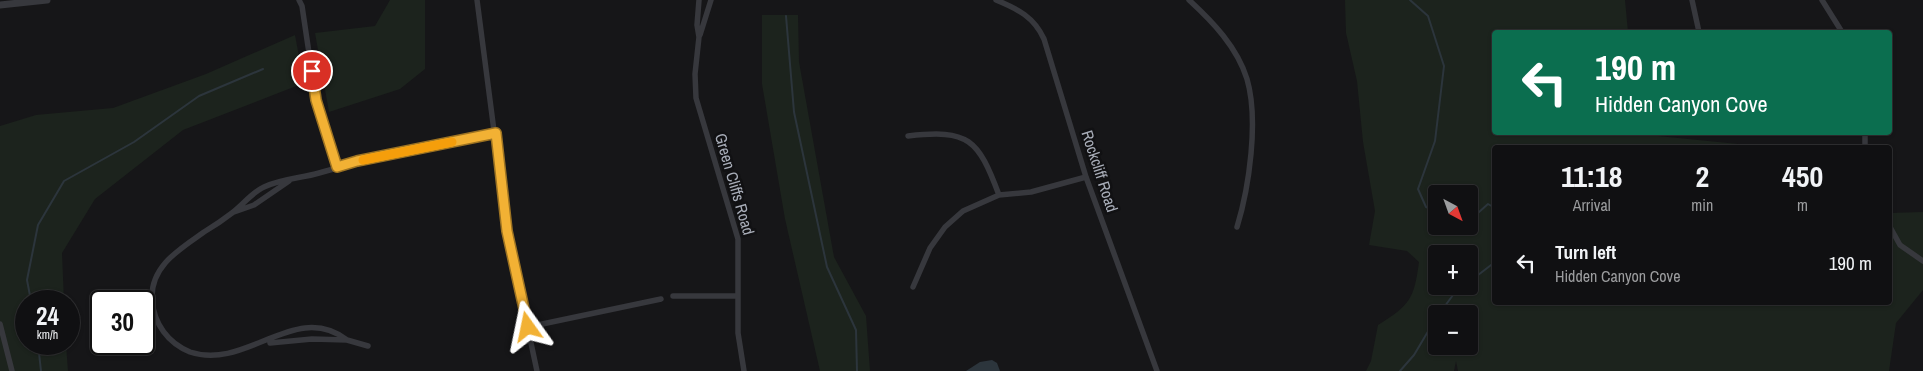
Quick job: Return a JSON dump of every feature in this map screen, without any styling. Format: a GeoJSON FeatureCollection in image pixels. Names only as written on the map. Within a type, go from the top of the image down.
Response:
{"type":"FeatureCollection","features":[{"type":"Feature","properties":{"kind":"street"},"geometry":{"type":"LineString","coordinates":[[0,5],[47,0]]}},
{"type":"Feature","properties":{"kind":"street"},"geometry":{"type":"LineString","coordinates":[[478,0],[507,231],[538,371]]}},
{"type":"Feature","properties":{"kind":"street","name":"Green Cliffs Road"},"geometry":{"type":"LineString","coordinates":[[699,37],[697,25],[700,0]]}},
{"type":"Feature","properties":{"kind":"street","name":"Green Cliffs Road"},"geometry":{"type":"LineString","coordinates":[[711,0],[699,37],[695,74],[696,98],[738,239],[739,346],[744,371]]}},
{"type":"Feature","properties":{"kind":"street","name":"Rockcliff Road"},"geometry":{"type":"LineString","coordinates":[[996,0],[1021,10],[1038,26],[1086,177],[1157,371]]}},
{"type":"Feature","properties":{"kind":"street"},"geometry":{"type":"LineString","coordinates":[[1189,0],[1220,30],[1235,53],[1247,79],[1253,128],[1243,207],[1237,228]]}},
{"type":"Feature","properties":{"kind":"street"},"geometry":{"type":"LineString","coordinates":[[1692,0],[1699,30]]}},
{"type":"Feature","properties":{"kind":"street"},"geometry":{"type":"LineString","coordinates":[[1824,1],[1841,30]]}},
{"type":"Feature","properties":{"kind":"street"},"geometry":{"type":"LineString","coordinates":[[301,2],[316,100],[337,167]]}},
{"type":"Feature","properties":{"kind":"street"},"geometry":{"type":"LineString","coordinates":[[368,346],[332,333],[304,328],[231,357],[209,358],[189,352],[166,336],[156,320],[152,295],[154,282],[161,268],[174,254],[234,212],[246,199],[265,186],[357,161],[496,133]]}},
{"type":"Feature","properties":{"kind":"street"},"geometry":{"type":"LineString","coordinates":[[908,136],[939,133],[962,138],[978,150],[989,167],[999,195]]}},
{"type":"Feature","properties":{"kind":"street"},"geometry":{"type":"LineString","coordinates":[[913,287],[930,248],[945,227],[963,212],[999,195],[1031,192],[1086,177]]}},
{"type":"Feature","properties":{"kind":"street"},"geometry":{"type":"LineString","coordinates":[[234,212],[254,205],[290,180]]}},
{"type":"Feature","properties":{"kind":"street"},"geometry":{"type":"LineString","coordinates":[[1892,230],[1900,244],[1923,261]]}},
{"type":"Feature","properties":{"kind":"street"},"geometry":{"type":"LineString","coordinates":[[673,296],[738,296]]}},
{"type":"Feature","properties":{"kind":"street"},"geometry":{"type":"LineString","coordinates":[[528,327],[661,299]]}},
{"type":"Feature","properties":{"kind":"street"},"geometry":{"type":"LineString","coordinates":[[0,324],[12,371]]}},
{"type":"Feature","properties":{"kind":"street"},"geometry":{"type":"LineString","coordinates":[[270,343],[312,339],[347,340]]}},
{"type":"Feature","properties":{"kind":"shaded area"},"geometry":{"type":"Polygon","coordinates":[[[390,0],[425,0],[425,69],[400,89],[329,112],[315,33],[375,26],[390,0]]]}},
{"type":"Feature","properties":{"kind":"shaded area"},"geometry":{"type":"Polygon","coordinates":[[[1345,0],[1625,0],[1628,30],[1492,30],[1492,135],[1648,135],[1748,145],[1492,145],[1492,305],[1892,305],[1892,213],[1923,212],[1923,290],[1896,323],[1889,371],[1458,371],[1456,361],[1454,371],[1366,371],[1371,361],[1378,325],[1397,312],[1409,300],[1415,285],[1419,262],[1407,251],[1369,245],[1375,211],[1363,142],[1357,81],[1346,33],[1345,0]]]}},
{"type":"Feature","properties":{"kind":"shaded area"},"geometry":{"type":"Polygon","coordinates":[[[762,15],[798,15],[799,62],[834,257],[866,316],[870,371],[820,371],[785,219],[762,84],[762,15]]]}},
{"type":"Feature","properties":{"kind":"shaded area"},"geometry":{"type":"Polygon","coordinates":[[[295,35],[304,83],[183,130],[95,199],[62,253],[64,290],[15,290],[15,355],[67,355],[68,371],[0,371],[0,126],[36,115],[113,108],[206,74],[295,35]]]}},
{"type":"Feature","properties":{"kind":"shaded area"},"geometry":{"type":"Polygon","coordinates":[[[992,360],[997,363],[1000,371],[966,371],[980,362],[992,360]]]}},
{"type":"Feature","properties":{"kind":"waterway"},"geometry":{"type":"LineString","coordinates":[[1410,0],[1428,16],[1444,66],[1435,141],[1418,189],[1428,208]]}},
{"type":"Feature","properties":{"kind":"waterway"},"geometry":{"type":"LineString","coordinates":[[786,16],[794,112],[827,267],[856,330],[857,371]]}},
{"type":"Feature","properties":{"kind":"waterway"},"geometry":{"type":"LineString","coordinates":[[29,290],[27,280],[38,225],[64,181],[134,142],[199,96],[263,69]]}},
{"type":"Feature","properties":{"kind":"waterway"},"geometry":{"type":"LineString","coordinates":[[1478,213],[1488,204],[1492,206]]}},
{"type":"Feature","properties":{"kind":"waterway"},"geometry":{"type":"LineString","coordinates":[[1478,275],[1492,264]]}},
{"type":"Feature","properties":{"kind":"waterway"},"geometry":{"type":"LineString","coordinates":[[1446,305],[1453,295]]}},
{"type":"Feature","properties":{"kind":"waterway"},"geometry":{"type":"LineString","coordinates":[[1400,371],[1414,355],[1428,331]]}},
{"type":"Feature","properties":{"kind":"waterway"},"geometry":{"type":"LineString","coordinates":[[39,355],[41,371]]}},
{"type":"Feature","properties":{"kind":"slow traffic"},"geometry":{"type":"LineString","coordinates":[[363,160],[452,142]]}},
{"type":"Feature","properties":{"kind":"route"},"geometry":{"type":"LineString","coordinates":[[312,71],[316,100],[337,167],[357,161],[496,133],[507,231],[528,327]]}}]}
